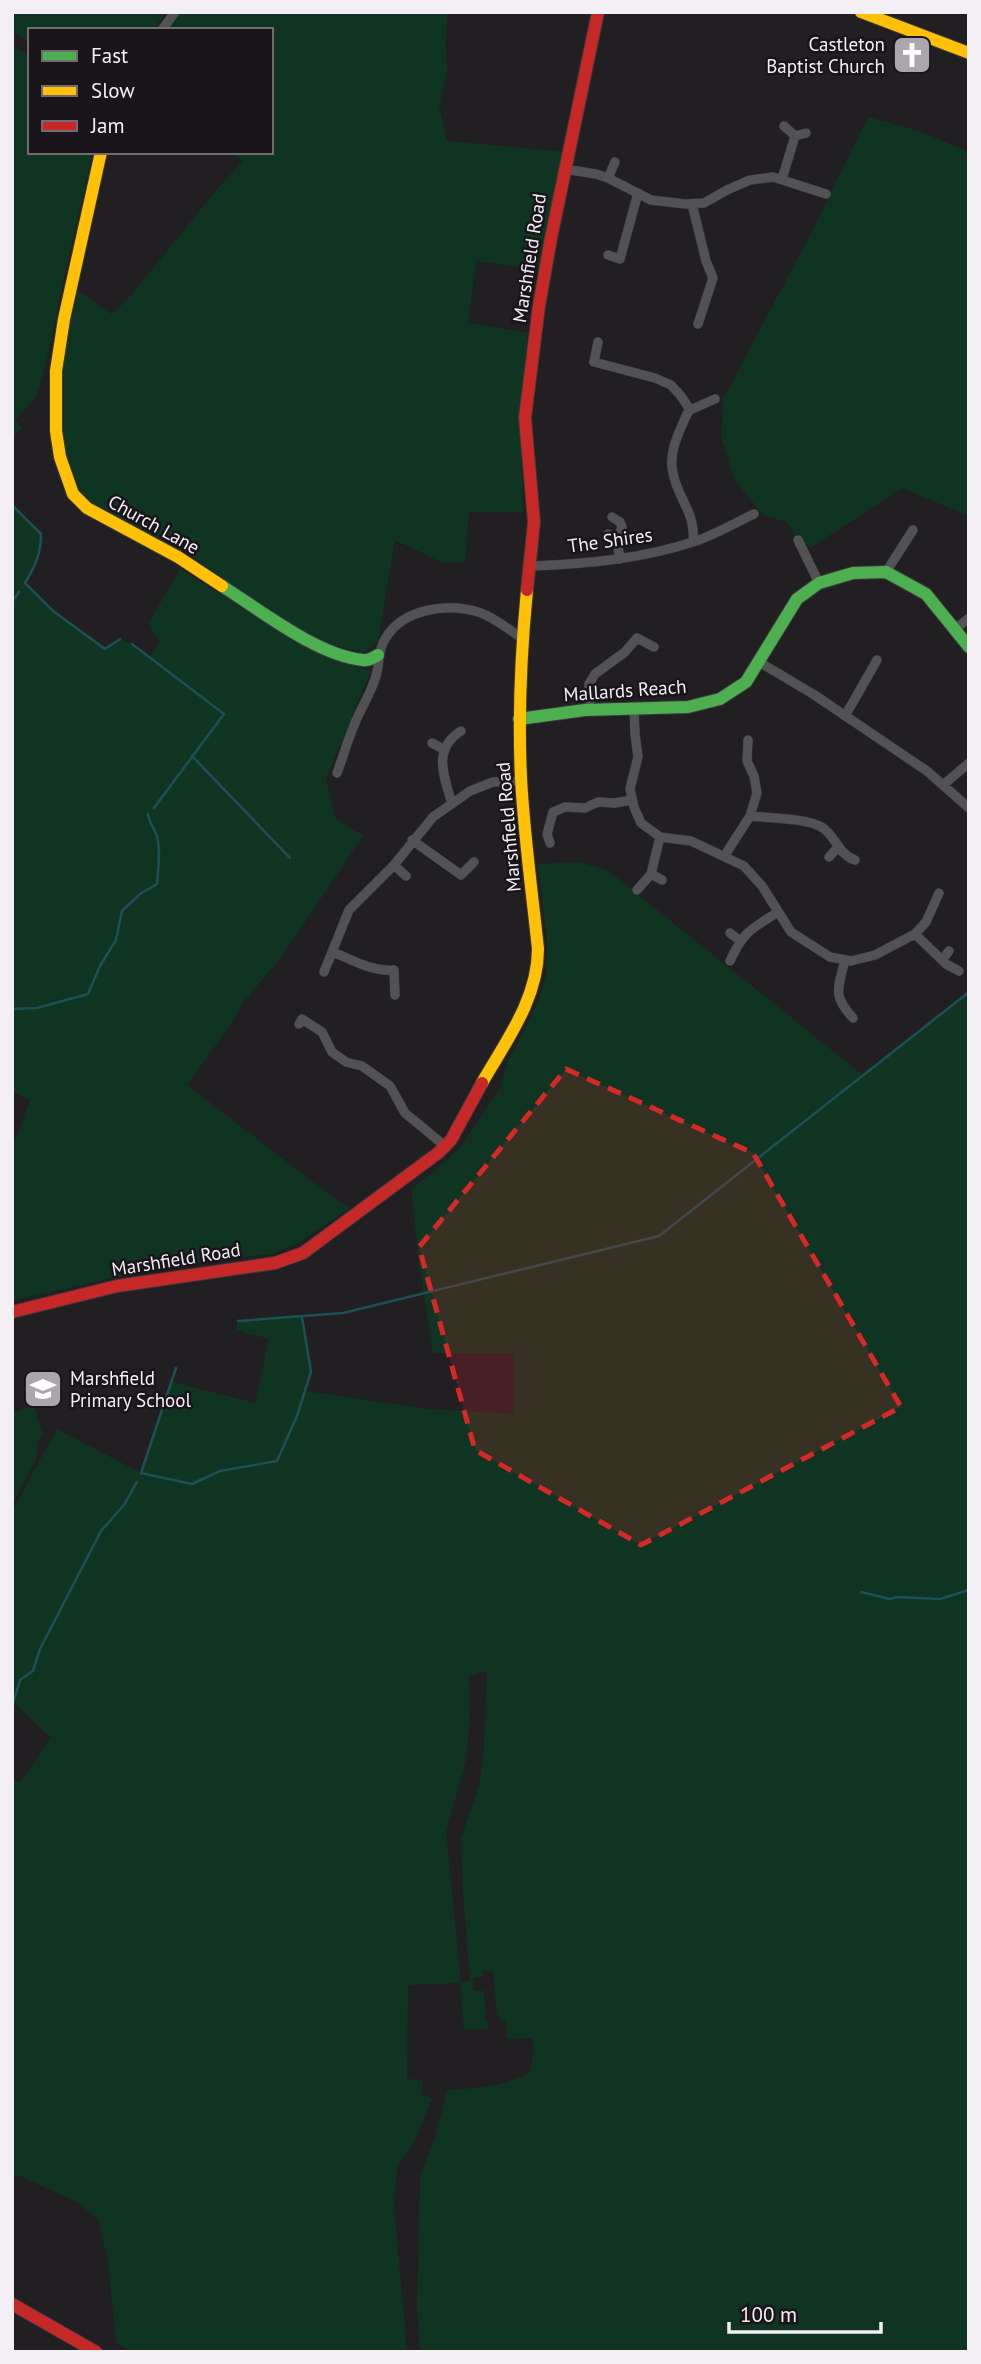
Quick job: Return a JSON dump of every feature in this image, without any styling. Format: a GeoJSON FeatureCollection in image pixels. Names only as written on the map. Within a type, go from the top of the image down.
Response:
{"type":"FeatureCollection","features":[{"type":"Feature","properties":{"kind":"street"},"geometry":{"type":"LineString","coordinates":[[163,28],[175,12]]}},
{"type":"Feature","properties":{"kind":"street","name":"Marshfield Road"},"geometry":{"type":"LineString","coordinates":[[12,1312],[117,1286],[275,1263],[303,1253],[445,1146],[457,1130],[522,1013],[535,982],[538,949],[521,781],[519,719],[522,638],[534,522],[525,418],[540,306],[564,169],[598,12]]}},
{"type":"Feature","properties":{"kind":"street"},"geometry":{"type":"LineString","coordinates":[[862,12],[891,17],[969,53]]}},
{"type":"Feature","properties":{"kind":"street"},"geometry":{"type":"LineString","coordinates":[[784,126],[795,136]]}},
{"type":"Feature","properties":{"kind":"street"},"geometry":{"type":"LineString","coordinates":[[795,136],[806,133]]}},
{"type":"Feature","properties":{"kind":"street"},"geometry":{"type":"LineString","coordinates":[[782,179],[795,136]]}},
{"type":"Feature","properties":{"kind":"street","name":"Church Lane"},"geometry":{"type":"LineString","coordinates":[[101,154],[64,319],[56,371],[55,431],[60,457],[74,494],[87,508],[178,557],[306,640],[340,655],[366,661],[378,655]]}},
{"type":"Feature","properties":{"kind":"street"},"geometry":{"type":"LineString","coordinates":[[608,178],[615,162]]}},
{"type":"Feature","properties":{"kind":"street"},"geometry":{"type":"LineString","coordinates":[[564,169],[608,178],[651,200],[692,204],[704,203],[750,180],[773,177],[826,194]]}},
{"type":"Feature","properties":{"kind":"street"},"geometry":{"type":"LineString","coordinates":[[608,254],[620,259],[638,193]]}},
{"type":"Feature","properties":{"kind":"street"},"geometry":{"type":"LineString","coordinates":[[692,204],[713,278],[698,324]]}},
{"type":"Feature","properties":{"kind":"street"},"geometry":{"type":"LineString","coordinates":[[598,342],[594,362],[655,378],[671,385],[690,410]]}},
{"type":"Feature","properties":{"kind":"street"},"geometry":{"type":"LineString","coordinates":[[694,542],[695,526],[673,474],[672,457],[680,429],[690,410],[715,398]]}},
{"type":"Feature","properties":{"kind":"street","name":"The Shires"},"geometry":{"type":"LineString","coordinates":[[531,566],[620,559],[694,542],[754,514]]}},
{"type":"Feature","properties":{"kind":"street"},"geometry":{"type":"LineString","coordinates":[[612,517],[621,522],[622,527],[618,538],[620,559]]}},
{"type":"Feature","properties":{"kind":"street"},"geometry":{"type":"LineString","coordinates":[[913,530],[886,572],[926,594],[969,647]]}},
{"type":"Feature","properties":{"kind":"street"},"geometry":{"type":"LineString","coordinates":[[608,534],[618,538]]}},
{"type":"Feature","properties":{"kind":"street"},"geometry":{"type":"LineString","coordinates":[[797,540],[819,583]]}},
{"type":"Feature","properties":{"kind":"street","name":"Mallards Reach"},"geometry":{"type":"LineString","coordinates":[[519,719],[590,709],[688,707],[720,699],[747,682],[797,599],[819,583],[853,573],[886,572]]}},
{"type":"Feature","properties":{"kind":"street"},"geometry":{"type":"LineString","coordinates":[[337,774],[355,724],[377,676],[378,655],[395,624],[415,613],[439,609],[481,613],[522,638]]}},
{"type":"Feature","properties":{"kind":"street"},"geometry":{"type":"LineString","coordinates":[[954,630],[969,618]]}},
{"type":"Feature","properties":{"kind":"street"},"geometry":{"type":"LineString","coordinates":[[590,709],[590,684],[596,674],[625,652],[637,638],[654,647]]}},
{"type":"Feature","properties":{"kind":"street"},"geometry":{"type":"LineString","coordinates":[[845,716],[877,660]]}},
{"type":"Feature","properties":{"kind":"street"},"geometry":{"type":"LineString","coordinates":[[759,662],[813,694],[926,771],[969,808]]}},
{"type":"Feature","properties":{"kind":"street"},"geometry":{"type":"LineString","coordinates":[[634,708],[638,757],[630,789],[641,823],[660,837],[691,841],[744,866],[762,886],[791,932],[830,957],[852,961],[875,955],[915,934],[926,922],[939,893]]}},
{"type":"Feature","properties":{"kind":"street"},"geometry":{"type":"LineString","coordinates":[[452,804],[442,769],[444,750],[450,738],[461,731]]}},
{"type":"Feature","properties":{"kind":"street"},"geometry":{"type":"LineString","coordinates":[[725,855],[750,816],[757,793],[754,776],[747,761],[748,740]]}},
{"type":"Feature","properties":{"kind":"street"},"geometry":{"type":"LineString","coordinates":[[432,743],[444,750]]}},
{"type":"Feature","properties":{"kind":"street"},"geometry":{"type":"LineString","coordinates":[[943,785],[969,763]]}},
{"type":"Feature","properties":{"kind":"street"},"geometry":{"type":"LineString","coordinates":[[324,972],[349,910],[394,865],[433,817],[470,791],[493,782],[521,781]]}},
{"type":"Feature","properties":{"kind":"street"},"geometry":{"type":"LineString","coordinates":[[550,843],[547,834],[553,813],[565,807],[585,808],[598,802],[632,800]]}},
{"type":"Feature","properties":{"kind":"street"},"geometry":{"type":"LineString","coordinates":[[750,816],[808,822],[824,828],[848,858],[855,859]]}},
{"type":"Feature","properties":{"kind":"street"},"geometry":{"type":"LineString","coordinates":[[636,890],[651,874],[660,837]]}},
{"type":"Feature","properties":{"kind":"street"},"geometry":{"type":"LineString","coordinates":[[412,840],[461,875],[474,862]]}},
{"type":"Feature","properties":{"kind":"street"},"geometry":{"type":"LineString","coordinates":[[829,857],[838,847]]}},
{"type":"Feature","properties":{"kind":"street"},"geometry":{"type":"LineString","coordinates":[[394,865],[406,876]]}},
{"type":"Feature","properties":{"kind":"street"},"geometry":{"type":"LineString","coordinates":[[651,874],[662,880]]}},
{"type":"Feature","properties":{"kind":"street"},"geometry":{"type":"LineString","coordinates":[[730,961],[739,940],[778,912]]}},
{"type":"Feature","properties":{"kind":"street"},"geometry":{"type":"LineString","coordinates":[[730,933],[739,940]]}},
{"type":"Feature","properties":{"kind":"street"},"geometry":{"type":"LineString","coordinates":[[915,934],[958,971]]}},
{"type":"Feature","properties":{"kind":"street"},"geometry":{"type":"LineString","coordinates":[[942,960],[949,951]]}},
{"type":"Feature","properties":{"kind":"street"},"geometry":{"type":"LineString","coordinates":[[333,952],[368,967],[394,970],[395,995]]}},
{"type":"Feature","properties":{"kind":"street"},"geometry":{"type":"LineString","coordinates":[[845,960],[838,990],[840,1004],[853,1018]]}},
{"type":"Feature","properties":{"kind":"street"},"geometry":{"type":"LineString","coordinates":[[299,1024],[302,1018],[322,1032],[332,1052],[346,1062],[362,1066],[390,1086],[405,1113],[445,1146]]}},
{"type":"Feature","properties":{"kind":"street"},"geometry":{"type":"LineString","coordinates":[[12,2304],[96,2352]]}},
{"type":"Feature","properties":{"kind":"highlighted area"},"geometry":{"type":"Polygon","coordinates":[[[566,1069],[753,1153],[901,1407],[641,1545],[475,1450],[419,1247],[566,1069]]]}},
{"type":"Feature","properties":{"kind":"green space"},"geometry":{"type":"Polygon","coordinates":[[[12,12],[167,12],[155,28],[28,28],[28,40],[12,32],[12,12]]]}},
{"type":"Feature","properties":{"kind":"green space"},"geometry":{"type":"Polygon","coordinates":[[[181,12],[447,12],[447,73],[439,106],[447,141],[568,152],[546,271],[476,261],[468,323],[528,333],[520,418],[523,512],[469,512],[465,562],[443,563],[395,540],[378,641],[365,652],[346,648],[305,632],[265,608],[186,552],[123,523],[85,497],[70,474],[61,431],[61,383],[78,291],[112,314],[128,299],[243,161],[232,154],[273,154],[273,28],[169,28],[181,12]]]}},
{"type":"Feature","properties":{"kind":"green space"},"geometry":{"type":"Polygon","coordinates":[[[12,46],[28,54],[28,154],[93,154],[36,398],[16,419],[22,429],[12,437],[12,46]]]}},
{"type":"Feature","properties":{"kind":"green space"},"geometry":{"type":"Polygon","coordinates":[[[868,117],[919,131],[969,152],[969,516],[902,488],[812,547],[798,540],[787,522],[763,515],[734,479],[721,436],[723,399],[808,239],[868,117]]]}},
{"type":"Feature","properties":{"kind":"green space"},"geometry":{"type":"Polygon","coordinates":[[[12,505],[41,534],[37,560],[25,583],[53,611],[105,649],[120,639],[150,657],[160,640],[154,636],[149,622],[180,569],[297,643],[337,661],[371,671],[326,779],[335,818],[363,836],[282,956],[243,1003],[187,1085],[350,1208],[297,1244],[271,1254],[133,1273],[12,1301],[12,1150],[30,1100],[12,1091],[12,505]]]}},
{"type":"Feature","properties":{"kind":"green space"},"geometry":{"type":"Polygon","coordinates":[[[579,862],[607,870],[863,1075],[969,992],[969,2352],[420,2352],[417,2308],[420,2176],[435,2137],[447,2090],[490,2086],[530,2072],[534,2050],[532,2038],[507,2039],[506,2021],[500,2021],[497,2015],[493,1971],[483,1971],[483,1977],[473,1978],[474,1991],[484,1991],[489,2029],[464,2030],[460,1983],[408,1985],[407,2079],[423,2080],[421,2094],[432,2098],[416,2139],[397,2168],[394,2205],[407,2352],[132,2352],[116,2342],[108,2262],[98,2219],[77,2202],[18,2175],[12,2175],[12,1780],[21,1782],[51,1738],[14,1703],[12,1706],[12,1511],[57,1429],[141,1473],[172,1382],[255,1403],[269,1339],[236,1330],[238,1321],[302,1317],[311,1372],[305,1391],[428,1409],[513,1414],[513,1353],[433,1353],[411,1189],[462,1145],[500,1088],[508,1061],[537,1005],[546,974],[547,940],[538,864],[579,862]],[[487,1671],[469,1676],[470,1719],[466,1761],[446,1831],[461,1983],[470,1980],[461,1838],[480,1783],[487,1671]]]}},
{"type":"Feature","properties":{"kind":"green space"},"geometry":{"type":"Polygon","coordinates":[[[34,1406],[43,1436],[39,1438],[36,1460],[12,1505],[12,1412],[34,1406]]]}},
{"type":"Feature","properties":{"kind":"waterway"},"geometry":{"type":"LineString","coordinates":[[12,505],[41,534],[37,560],[25,583],[53,611],[105,649],[120,639]]}},
{"type":"Feature","properties":{"kind":"waterway"},"geometry":{"type":"LineString","coordinates":[[12,602],[19,592]]}},
{"type":"Feature","properties":{"kind":"waterway"},"geometry":{"type":"LineString","coordinates":[[132,644],[224,714],[154,808]]}},
{"type":"Feature","properties":{"kind":"waterway"},"geometry":{"type":"LineString","coordinates":[[192,756],[290,858]]}},
{"type":"Feature","properties":{"kind":"waterway"},"geometry":{"type":"LineString","coordinates":[[12,1009],[37,1008],[88,994],[100,966],[116,940],[122,911],[140,894],[157,884],[158,842],[148,814]]}},
{"type":"Feature","properties":{"kind":"waterway"},"geometry":{"type":"LineString","coordinates":[[238,1321],[343,1313],[659,1236],[969,992]]}},
{"type":"Feature","properties":{"kind":"waterway"},"geometry":{"type":"LineString","coordinates":[[176,1368],[141,1473],[192,1484],[220,1471],[277,1461],[297,1416],[311,1372],[302,1317]]}},
{"type":"Feature","properties":{"kind":"waterway"},"geometry":{"type":"LineString","coordinates":[[12,1706],[20,1680],[33,1671],[40,1649],[101,1531],[124,1505],[137,1482]]}},
{"type":"Feature","properties":{"kind":"waterway"},"geometry":{"type":"LineString","coordinates":[[861,1592],[890,1599],[940,1599],[969,1590]]}},
{"type":"Feature","properties":{"kind":"traffic: fast"},"geometry":{"type":"LineString","coordinates":[[519,719],[585,710],[688,707],[720,699],[746,682],[797,599],[819,583],[853,573],[886,572],[926,594],[969,647]]}},
{"type":"Feature","properties":{"kind":"traffic: fast"},"geometry":{"type":"LineString","coordinates":[[222,586],[290,630],[327,650],[365,660],[378,655]]}},
{"type":"Feature","properties":{"kind":"traffic: slow"},"geometry":{"type":"LineString","coordinates":[[861,12],[969,53]]}},
{"type":"Feature","properties":{"kind":"traffic: slow"},"geometry":{"type":"LineString","coordinates":[[101,154],[64,319],[56,371],[56,431],[60,457],[73,494],[87,508],[178,557],[222,586]]}},
{"type":"Feature","properties":{"kind":"traffic: slow"},"geometry":{"type":"LineString","coordinates":[[482,1083],[519,1019],[533,985],[537,967],[538,949],[524,821],[520,754],[527,590]]}},
{"type":"Feature","properties":{"kind":"traffic: jam"},"geometry":{"type":"LineString","coordinates":[[527,590],[534,522],[525,418],[539,306],[551,238],[598,12]]}},
{"type":"Feature","properties":{"kind":"traffic: jam"},"geometry":{"type":"LineString","coordinates":[[12,1312],[117,1286],[275,1263],[303,1253],[438,1153],[451,1140],[482,1083]]}},
{"type":"Feature","properties":{"kind":"traffic: jam"},"geometry":{"type":"LineString","coordinates":[[12,2304],[96,2352]]}},
{"type":"Feature","properties":{"kind":"place","name":"Castleton Baptist Church"},"geometry":{"type":"Point","coordinates":[912,55]}},
{"type":"Feature","properties":{"kind":"place","name":"Marshfield Primary School"},"geometry":{"type":"Point","coordinates":[43,1389]}}]}
